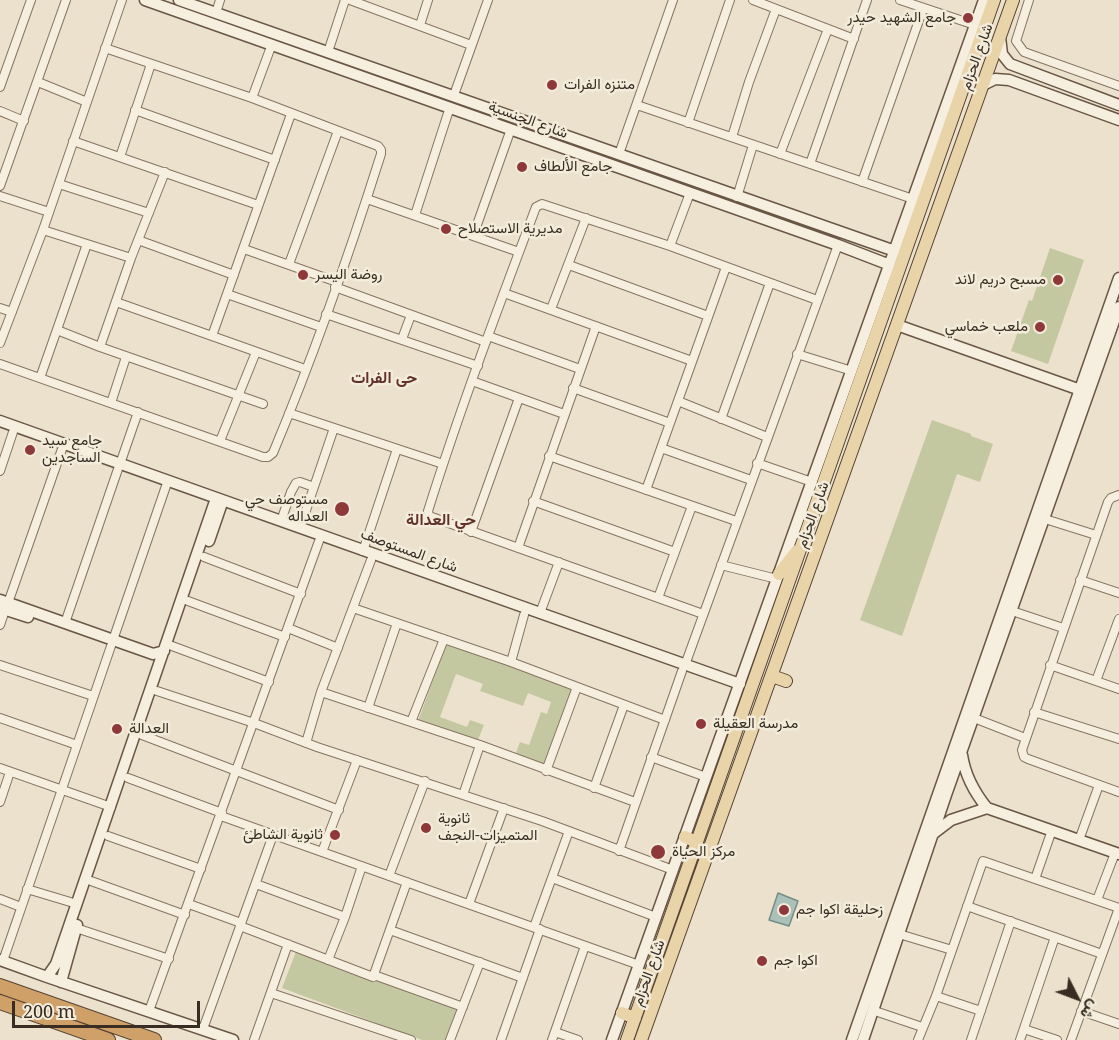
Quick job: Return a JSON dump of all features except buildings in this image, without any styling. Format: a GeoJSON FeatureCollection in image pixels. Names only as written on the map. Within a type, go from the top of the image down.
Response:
{"type":"FeatureCollection","features":[{"type":"Feature","properties":{"kind":"highway"},"geometry":{"type":"LineString","coordinates":[[0,986],[154,1040]]}},
{"type":"Feature","properties":{"kind":"highway"},"geometry":{"type":"LineString","coordinates":[[0,1002],[108,1040]]}},
{"type":"Feature","properties":{"kind":"highway"},"geometry":{"type":"LineString","coordinates":[[40,1016],[47,1011],[45,1002]]}},
{"type":"Feature","properties":{"kind":"highway"},"geometry":{"type":"LineString","coordinates":[[60,1023],[59,1015],[67,1009]]}},
{"type":"Feature","properties":{"kind":"main road","name":"شارع الحزام"},"geometry":{"type":"LineString","coordinates":[[627,1040],[851,407],[893,270],[907,243],[918,201],[980,26],[994,0]]}},
{"type":"Feature","properties":{"kind":"main road","name":"شارع الحزام"},"geometry":{"type":"LineString","coordinates":[[641,1040],[1013,0]]}},
{"type":"Feature","properties":{"kind":"main road"},"geometry":{"type":"LineString","coordinates":[[851,407],[852,412],[859,416],[867,410]]}},
{"type":"Feature","properties":{"kind":"main road"},"geometry":{"type":"LineString","coordinates":[[842,433],[845,429],[850,428],[854,430],[857,437]]}},
{"type":"Feature","properties":{"kind":"main road"},"geometry":{"type":"LineString","coordinates":[[778,576],[803,543]]}},
{"type":"Feature","properties":{"kind":"main road"},"geometry":{"type":"LineString","coordinates":[[772,676],[786,681]]}},
{"type":"Feature","properties":{"kind":"main road"},"geometry":{"type":"LineString","coordinates":[[730,750],[734,759],[741,758],[743,755]]}},
{"type":"Feature","properties":{"kind":"main road"},"geometry":{"type":"LineString","coordinates":[[721,776],[729,772],[733,775],[734,781]]}},
{"type":"Feature","properties":{"kind":"main road"},"geometry":{"type":"LineString","coordinates":[[685,837],[697,842]]}},
{"type":"Feature","properties":{"kind":"main road"},"geometry":{"type":"LineString","coordinates":[[622,1013],[635,1018]]}},
{"type":"Feature","properties":{"kind":"street"},"geometry":{"type":"LineString","coordinates":[[0,87],[31,0]]}},
{"type":"Feature","properties":{"kind":"street"},"geometry":{"type":"LineString","coordinates":[[0,186],[66,0]]}},
{"type":"Feature","properties":{"kind":"street"},"geometry":{"type":"LineString","coordinates":[[0,343],[43,230],[122,0]]}},
{"type":"Feature","properties":{"kind":"street","name":"شارع الجنسية"},"geometry":{"type":"LineString","coordinates":[[179,0],[454,95],[737,197],[895,250]]}},
{"type":"Feature","properties":{"kind":"street"},"geometry":{"type":"LineString","coordinates":[[216,13],[220,0]]}},
{"type":"Feature","properties":{"kind":"street"},"geometry":{"type":"LineString","coordinates":[[328,52],[345,0]]}},
{"type":"Feature","properties":{"kind":"street"},"geometry":{"type":"LineString","coordinates":[[350,0],[471,45]]}},
{"type":"Feature","properties":{"kind":"street"},"geometry":{"type":"LineString","coordinates":[[420,25],[428,0]]}},
{"type":"Feature","properties":{"kind":"street"},"geometry":{"type":"LineString","coordinates":[[454,95],[488,0]]}},
{"type":"Feature","properties":{"kind":"street"},"geometry":{"type":"LineString","coordinates":[[619,154],[673,0]]}},
{"type":"Feature","properties":{"kind":"street"},"geometry":{"type":"LineString","coordinates":[[688,123],[730,0]]}},
{"type":"Feature","properties":{"kind":"street"},"geometry":{"type":"LineString","coordinates":[[753,0],[854,39]]}},
{"type":"Feature","properties":{"kind":"street"},"geometry":{"type":"LineString","coordinates":[[810,164],[867,0]]}},
{"type":"Feature","properties":{"kind":"street"},"geometry":{"type":"LineString","coordinates":[[900,0],[980,26],[984,0]]}},
{"type":"Feature","properties":{"kind":"street"},"geometry":{"type":"LineString","coordinates":[[1029,0],[1016,40],[1024,52],[1119,86]]}},
{"type":"Feature","properties":{"kind":"street","name":"شارع الجنسية"},"geometry":{"type":"LineString","coordinates":[[151,1],[838,245],[893,270]]}},
{"type":"Feature","properties":{"kind":"street"},"geometry":{"type":"LineString","coordinates":[[732,138],[749,82],[776,9]]}},
{"type":"Feature","properties":{"kind":"street"},"geometry":{"type":"LineString","coordinates":[[862,182],[923,9]]}},
{"type":"Feature","properties":{"kind":"street"},"geometry":{"type":"LineString","coordinates":[[780,154],[828,29]]}},
{"type":"Feature","properties":{"kind":"street"},"geometry":{"type":"LineString","coordinates":[[1000,37],[1002,54],[1016,67],[1119,105]]}},
{"type":"Feature","properties":{"kind":"street"},"geometry":{"type":"LineString","coordinates":[[252,98],[272,44]]}},
{"type":"Feature","properties":{"kind":"street"},"geometry":{"type":"LineString","coordinates":[[0,364],[268,457],[273,453],[289,413],[367,199],[381,150],[378,146],[252,98],[105,48]]}},
{"type":"Feature","properties":{"kind":"street"},"geometry":{"type":"LineString","coordinates":[[120,157],[150,64]]}},
{"type":"Feature","properties":{"kind":"street"},"geometry":{"type":"LineString","coordinates":[[1031,88],[1036,74]]}},
{"type":"Feature","properties":{"kind":"street"},"geometry":{"type":"LineString","coordinates":[[983,85],[1002,78],[1119,120]]}},
{"type":"Feature","properties":{"kind":"street"},"geometry":{"type":"LineString","coordinates":[[38,82],[87,102]]}},
{"type":"Feature","properties":{"kind":"street"},"geometry":{"type":"LineString","coordinates":[[612,1040],[852,371],[893,270],[895,250],[918,201],[637,105]]}},
{"type":"Feature","properties":{"kind":"street"},"geometry":{"type":"LineString","coordinates":[[415,215],[450,107]]}},
{"type":"Feature","properties":{"kind":"street"},"geometry":{"type":"LineString","coordinates":[[135,110],[275,160]]}},
{"type":"Feature","properties":{"kind":"street"},"geometry":{"type":"LineString","coordinates":[[0,111],[24,121]]}},
{"type":"Feature","properties":{"kind":"street"},"geometry":{"type":"LineString","coordinates":[[212,336],[291,114]]}},
{"type":"Feature","properties":{"kind":"street"},"geometry":{"type":"LineString","coordinates":[[529,136],[534,124]]}},
{"type":"Feature","properties":{"kind":"street"},"geometry":{"type":"LineString","coordinates":[[473,236],[511,129]]}},
{"type":"Feature","properties":{"kind":"street"},"geometry":{"type":"LineString","coordinates":[[543,141],[549,129]]}},
{"type":"Feature","properties":{"kind":"street"},"geometry":{"type":"LineString","coordinates":[[289,264],[338,131]]}},
{"type":"Feature","properties":{"kind":"street"},"geometry":{"type":"LineString","coordinates":[[73,141],[258,205]]}},
{"type":"Feature","properties":{"kind":"street"},"geometry":{"type":"LineString","coordinates":[[737,197],[753,145]]}},
{"type":"Feature","properties":{"kind":"street"},"geometry":{"type":"LineString","coordinates":[[100,347],[131,258],[165,172]]}},
{"type":"Feature","properties":{"kind":"street"},"geometry":{"type":"LineString","coordinates":[[58,184],[149,213]]}},
{"type":"Feature","properties":{"kind":"street"},"geometry":{"type":"LineString","coordinates":[[670,246],[690,193]]}},
{"type":"Feature","properties":{"kind":"street"},"geometry":{"type":"LineString","coordinates":[[0,196],[49,212]]}},
{"type":"Feature","properties":{"kind":"street"},"geometry":{"type":"LineString","coordinates":[[367,199],[519,252]]}},
{"type":"Feature","properties":{"kind":"street"},"geometry":{"type":"LineString","coordinates":[[703,614],[429,516],[428,511],[443,464],[487,339],[538,204],[670,246],[817,300]]}},
{"type":"Feature","properties":{"kind":"street"},"geometry":{"type":"LineString","coordinates":[[551,309],[586,218]]}},
{"type":"Feature","properties":{"kind":"street"},"geometry":{"type":"LineString","coordinates":[[43,230],[131,258]]}},
{"type":"Feature","properties":{"kind":"street"},"geometry":{"type":"LineString","coordinates":[[138,240],[234,275]]}},
{"type":"Feature","properties":{"kind":"street"},"geometry":{"type":"LineString","coordinates":[[895,250],[907,243]]}},
{"type":"Feature","properties":{"kind":"street"},"geometry":{"type":"LineString","coordinates":[[40,378],[87,244]]}},
{"type":"Feature","properties":{"kind":"street"},"geometry":{"type":"LineString","coordinates":[[619,851],[766,437],[838,245]]}},
{"type":"Feature","properties":{"kind":"street"},"geometry":{"type":"LineString","coordinates":[[244,249],[289,264],[411,315],[580,369]]}},
{"type":"Feature","properties":{"kind":"street"},"geometry":{"type":"LineString","coordinates":[[569,264],[708,316]]}},
{"type":"Feature","properties":{"kind":"street"},"geometry":{"type":"LineString","coordinates":[[646,490],[726,267]]}},
{"type":"Feature","properties":{"kind":"street"},"geometry":{"type":"LineString","coordinates":[[852,1040],[899,934],[974,718],[992,654],[1012,611],[1045,519],[1119,278]]}},
{"type":"Feature","properties":{"kind":"street"},"geometry":{"type":"LineString","coordinates":[[721,419],[770,283]]}},
{"type":"Feature","properties":{"kind":"street"},"geometry":{"type":"LineString","coordinates":[[504,293],[692,361]]}},
{"type":"Feature","properties":{"kind":"street"},"geometry":{"type":"LineString","coordinates":[[227,294],[321,327]]}},
{"type":"Feature","properties":{"kind":"street"},"geometry":{"type":"LineString","coordinates":[[116,302],[305,369]]}},
{"type":"Feature","properties":{"kind":"street"},"geometry":{"type":"LineString","coordinates":[[863,1040],[882,971],[992,654],[1085,391],[1119,307]]}},
{"type":"Feature","properties":{"kind":"street"},"geometry":{"type":"LineString","coordinates":[[0,308],[12,312]]}},
{"type":"Feature","properties":{"kind":"street"},"geometry":{"type":"LineString","coordinates":[[326,314],[478,366]]}},
{"type":"Feature","properties":{"kind":"street"},"geometry":{"type":"LineString","coordinates":[[402,339],[411,315]]}},
{"type":"Feature","properties":{"kind":"street"},"geometry":{"type":"LineString","coordinates":[[897,325],[1085,391]]}},
{"type":"Feature","properties":{"kind":"street"},"geometry":{"type":"LineString","coordinates":[[518,548],[596,326]]}},
{"type":"Feature","properties":{"kind":"street"},"geometry":{"type":"LineString","coordinates":[[57,330],[126,357],[263,404]]}},
{"type":"Feature","properties":{"kind":"street"},"geometry":{"type":"LineString","coordinates":[[220,441],[256,352]]}},
{"type":"Feature","properties":{"kind":"street"},"geometry":{"type":"LineString","coordinates":[[797,354],[852,371]]}},
{"type":"Feature","properties":{"kind":"street"},"geometry":{"type":"LineString","coordinates":[[111,403],[126,357]]}},
{"type":"Feature","properties":{"kind":"street"},"geometry":{"type":"LineString","coordinates":[[472,381],[564,414]]}},
{"type":"Feature","properties":{"kind":"street"},"geometry":{"type":"LineString","coordinates":[[573,388],[670,423]]}},
{"type":"Feature","properties":{"kind":"street"},"geometry":{"type":"LineString","coordinates":[[471,532],[519,398]]}},
{"type":"Feature","properties":{"kind":"street"},"geometry":{"type":"LineString","coordinates":[[678,401],[766,437]]}},
{"type":"Feature","properties":{"kind":"street"},"geometry":{"type":"LineString","coordinates":[[65,623],[138,412]]}},
{"type":"Feature","properties":{"kind":"street"},"geometry":{"type":"LineString","coordinates":[[289,413],[443,464]]}},
{"type":"Feature","properties":{"kind":"street","name":"شارع المستوصف"},"geometry":{"type":"LineString","coordinates":[[0,421],[152,478],[363,550],[524,615],[580,631],[738,688]]}},
{"type":"Feature","properties":{"kind":"street","name":"شارع المستوصف"},"geometry":{"type":"LineString","coordinates":[[0,427],[62,449],[93,457]]}},
{"type":"Feature","properties":{"kind":"street"},"geometry":{"type":"LineString","coordinates":[[300,528],[334,428]]}},
{"type":"Feature","properties":{"kind":"street"},"geometry":{"type":"LineString","coordinates":[[0,471],[14,432]]}},
{"type":"Feature","properties":{"kind":"street"},"geometry":{"type":"LineString","coordinates":[[661,448],[751,480]]}},
{"type":"Feature","properties":{"kind":"street"},"geometry":{"type":"LineString","coordinates":[[0,625],[3,605],[62,449]]}},
{"type":"Feature","properties":{"kind":"street"},"geometry":{"type":"LineString","coordinates":[[363,550],[397,449]]}},
{"type":"Feature","properties":{"kind":"street"},"geometry":{"type":"LineString","coordinates":[[549,456],[736,521]]}},
{"type":"Feature","properties":{"kind":"street"},"geometry":{"type":"LineString","coordinates":[[757,463],[812,482]]}},
{"type":"Feature","properties":{"kind":"street","name":"شارع المستوصف"},"geometry":{"type":"LineString","coordinates":[[152,478],[166,486],[371,560],[406,569],[540,613],[580,631]]}},
{"type":"Feature","properties":{"kind":"street"},"geometry":{"type":"LineString","coordinates":[[281,521],[296,483],[300,482],[314,487]]}},
{"type":"Feature","properties":{"kind":"street"},"geometry":{"type":"LineString","coordinates":[[166,486],[1,960],[233,1040]]}},
{"type":"Feature","properties":{"kind":"street"},"geometry":{"type":"LineString","coordinates":[[1119,495],[1109,500],[1022,750],[1026,758],[1119,792]]}},
{"type":"Feature","properties":{"kind":"street"},"geometry":{"type":"LineString","coordinates":[[533,501],[675,552]]}},
{"type":"Feature","properties":{"kind":"street"},"geometry":{"type":"LineString","coordinates":[[61,982],[60,965],[77,904],[91,882],[108,836],[128,778],[160,653],[200,556],[218,505]]}},
{"type":"Feature","properties":{"kind":"street"},"geometry":{"type":"LineString","coordinates":[[658,598],[692,506]]}},
{"type":"Feature","properties":{"kind":"street"},"geometry":{"type":"LineString","coordinates":[[1045,519],[1096,535]]}},
{"type":"Feature","properties":{"kind":"street"},"geometry":{"type":"LineString","coordinates":[[149,1011],[319,541]]}},
{"type":"Feature","properties":{"kind":"street"},"geometry":{"type":"LineString","coordinates":[[200,556],[301,594]]}},
{"type":"Feature","properties":{"kind":"street"},"geometry":{"type":"LineString","coordinates":[[157,670],[160,653],[188,601],[200,556]]}},
{"type":"Feature","properties":{"kind":"street"},"geometry":{"type":"LineString","coordinates":[[306,743],[321,692],[371,560]]}},
{"type":"Feature","properties":{"kind":"street"},"geometry":{"type":"LineString","coordinates":[[540,613],[559,562]]}},
{"type":"Feature","properties":{"kind":"street"},"geometry":{"type":"LineString","coordinates":[[721,565],[778,576]]}},
{"type":"Feature","properties":{"kind":"street"},"geometry":{"type":"LineString","coordinates":[[1080,580],[1119,593]]}},
{"type":"Feature","properties":{"kind":"street"},"geometry":{"type":"LineString","coordinates":[[188,601],[338,648]]}},
{"type":"Feature","properties":{"kind":"street"},"geometry":{"type":"LineString","coordinates":[[3,605],[65,623],[112,643]]}},
{"type":"Feature","properties":{"kind":"street"},"geometry":{"type":"LineString","coordinates":[[3,605],[112,643],[160,653],[269,682]]}},
{"type":"Feature","properties":{"kind":"street"},"geometry":{"type":"LineString","coordinates":[[353,608],[510,662],[665,720]]}},
{"type":"Feature","properties":{"kind":"street"},"geometry":{"type":"LineString","coordinates":[[1012,611],[1063,628]]}},
{"type":"Feature","properties":{"kind":"street"},"geometry":{"type":"LineString","coordinates":[[510,662],[524,615]]}},
{"type":"Feature","properties":{"kind":"street"},"geometry":{"type":"LineString","coordinates":[[1096,681],[1119,619]]}},
{"type":"Feature","properties":{"kind":"street"},"geometry":{"type":"LineString","coordinates":[[368,708],[397,623]]}},
{"type":"Feature","properties":{"kind":"street"},"geometry":{"type":"LineString","coordinates":[[411,722],[444,639]]}},
{"type":"Feature","properties":{"kind":"street"},"geometry":{"type":"LineString","coordinates":[[47,977],[60,965],[76,928],[84,892],[111,807],[157,691],[160,653]]}},
{"type":"Feature","properties":{"kind":"street"},"geometry":{"type":"LineString","coordinates":[[0,665],[93,696]]}},
{"type":"Feature","properties":{"kind":"street"},"geometry":{"type":"LineString","coordinates":[[1050,665],[1119,689]]}},
{"type":"Feature","properties":{"kind":"street"},"geometry":{"type":"LineString","coordinates":[[546,771],[577,687]]}},
{"type":"Feature","properties":{"kind":"street"},"geometry":{"type":"LineString","coordinates":[[157,691],[504,808],[673,870]]}},
{"type":"Feature","properties":{"kind":"street"},"geometry":{"type":"LineString","coordinates":[[321,692],[480,745],[635,802]]}},
{"type":"Feature","properties":{"kind":"street"},"geometry":{"type":"LineString","coordinates":[[594,788],[624,705]]}},
{"type":"Feature","properties":{"kind":"street"},"geometry":{"type":"LineString","coordinates":[[1034,712],[1119,739]]}},
{"type":"Feature","properties":{"kind":"street"},"geometry":{"type":"LineString","coordinates":[[0,718],[77,745]]}},
{"type":"Feature","properties":{"kind":"street"},"geometry":{"type":"LineString","coordinates":[[974,718],[1025,738]]}},
{"type":"Feature","properties":{"kind":"street"},"geometry":{"type":"LineString","coordinates":[[139,734],[339,810]]}},
{"type":"Feature","properties":{"kind":"street"},"geometry":{"type":"LineString","coordinates":[[463,795],[480,745]]}},
{"type":"Feature","properties":{"kind":"street"},"geometry":{"type":"LineString","coordinates":[[962,752],[966,773],[977,796],[987,808],[1117,853],[1097,900]]}},
{"type":"Feature","properties":{"kind":"street"},"geometry":{"type":"LineString","coordinates":[[651,757],[706,777]]}},
{"type":"Feature","properties":{"kind":"street"},"geometry":{"type":"LineString","coordinates":[[322,852],[357,760]]}},
{"type":"Feature","properties":{"kind":"street"},"geometry":{"type":"LineString","coordinates":[[0,768],[111,807]]}},
{"type":"Feature","properties":{"kind":"street"},"geometry":{"type":"LineString","coordinates":[[0,802],[10,772]]}},
{"type":"Feature","properties":{"kind":"street"},"geometry":{"type":"LineString","coordinates":[[128,778],[273,835],[639,965]]}},
{"type":"Feature","properties":{"kind":"street"},"geometry":{"type":"LineString","coordinates":[[389,876],[425,781]]}},
{"type":"Feature","properties":{"kind":"street"},"geometry":{"type":"LineString","coordinates":[[1079,840],[1099,785]]}},
{"type":"Feature","properties":{"kind":"street"},"geometry":{"type":"LineString","coordinates":[[469,904],[504,808]]}},
{"type":"Feature","properties":{"kind":"street"},"geometry":{"type":"LineString","coordinates":[[933,833],[951,820],[987,808]]}},
{"type":"Feature","properties":{"kind":"street"},"geometry":{"type":"LineString","coordinates":[[501,1040],[569,831]]}},
{"type":"Feature","properties":{"kind":"street"},"geometry":{"type":"LineString","coordinates":[[1035,879],[1052,831]]}},
{"type":"Feature","properties":{"kind":"street"},"geometry":{"type":"LineString","coordinates":[[203,1029],[273,835]]}},
{"type":"Feature","properties":{"kind":"street"},"geometry":{"type":"LineString","coordinates":[[108,836],[201,869]]}},
{"type":"Feature","properties":{"kind":"street"},"geometry":{"type":"LineString","coordinates":[[918,1040],[936,996],[982,861],[1119,908],[1071,1040]]}},
{"type":"Feature","properties":{"kind":"street"},"geometry":{"type":"LineString","coordinates":[[328,960],[362,866]]}},
{"type":"Feature","properties":{"kind":"street"},"geometry":{"type":"LineString","coordinates":[[552,878],[656,917]]}},
{"type":"Feature","properties":{"kind":"street"},"geometry":{"type":"LineString","coordinates":[[91,882],[184,915]]}},
{"type":"Feature","properties":{"kind":"street"},"geometry":{"type":"LineString","coordinates":[[374,975],[407,882]]}},
{"type":"Feature","properties":{"kind":"street"},"geometry":{"type":"LineString","coordinates":[[256,884],[345,917]]}},
{"type":"Feature","properties":{"kind":"street"},"geometry":{"type":"LineString","coordinates":[[27,889],[77,904]]}},
{"type":"Feature","properties":{"kind":"street"},"geometry":{"type":"LineString","coordinates":[[0,899],[21,907]]}},
{"type":"Feature","properties":{"kind":"street"},"geometry":{"type":"LineString","coordinates":[[189,904],[373,977],[374,975],[463,1007]]}},
{"type":"Feature","properties":{"kind":"street"},"geometry":{"type":"LineString","coordinates":[[967,906],[1102,954]]}},
{"type":"Feature","properties":{"kind":"street"},"geometry":{"type":"LineString","coordinates":[[971,1040],[1011,921]]}},
{"type":"Feature","properties":{"kind":"street"},"geometry":{"type":"LineString","coordinates":[[76,928],[169,958]]}},
{"type":"Feature","properties":{"kind":"street"},"geometry":{"type":"LineString","coordinates":[[390,930],[523,978]]}},
{"type":"Feature","properties":{"kind":"street"},"geometry":{"type":"LineString","coordinates":[[899,934],[952,950]]}},
{"type":"Feature","properties":{"kind":"street"},"geometry":{"type":"LineString","coordinates":[[1020,1040],[1055,937]]}},
{"type":"Feature","properties":{"kind":"street"},"geometry":{"type":"LineString","coordinates":[[254,1040],[288,944]]}},
{"type":"Feature","properties":{"kind":"street"},"geometry":{"type":"LineString","coordinates":[[578,1040],[554,1036],[585,946]]}},
{"type":"Feature","properties":{"kind":"street"},"geometry":{"type":"LineString","coordinates":[[450,1040],[480,962]]}},
{"type":"Feature","properties":{"kind":"street"},"geometry":{"type":"LineString","coordinates":[[272,993],[398,1038],[411,1040]]}},
{"type":"Feature","properties":{"kind":"street"},"geometry":{"type":"LineString","coordinates":[[936,996],[981,1011]]}},
{"type":"Feature","properties":{"kind":"street"},"geometry":{"type":"LineString","coordinates":[[872,1010],[922,1027]]}},
{"type":"Feature","properties":{"kind":"street"},"geometry":{"type":"LineString","coordinates":[[1081,1011],[1119,1024]]}},
{"type":"Feature","properties":{"kind":"street"},"geometry":{"type":"LineString","coordinates":[[1024,1029],[1057,1040]]}},
{"type":"Feature","properties":{"kind":"green space"},"geometry":{"type":"Polygon","coordinates":[[[1050,248],[1084,260],[1048,364],[1011,351],[1029,300],[1032,301],[1050,248]]]}},
{"type":"Feature","properties":{"kind":"green space"},"geometry":{"type":"Polygon","coordinates":[[[932,420],[993,444],[980,482],[957,474],[902,636],[860,620],[932,420]]]}},
{"type":"Feature","properties":{"kind":"green space"},"geometry":{"type":"Polygon","coordinates":[[[447,642],[573,688],[544,767],[515,756],[520,742],[529,745],[541,712],[547,714],[551,702],[528,693],[523,706],[480,691],[483,684],[456,674],[440,717],[467,727],[470,720],[484,725],[477,742],[418,721],[447,642]]]}},
{"type":"Feature","properties":{"kind":"green space"},"geometry":{"type":"Polygon","coordinates":[[[297,949],[460,1009],[448,1040],[422,1040],[282,988],[297,949]]]}},
{"type":"Feature","properties":{"kind":"water","name":"زحليقة اكوا جم"},"geometry":{"type":"Polygon","coordinates":[[[778,893],[798,901],[789,926],[769,920],[778,893]]]}},
{"type":"Feature","properties":{"kind":"place","name":"جامع الشهيد حيدر"},"geometry":{"type":"Point","coordinates":[968,18]}},
{"type":"Feature","properties":{"kind":"place","name":"متنزه الفرات"},"geometry":{"type":"Point","coordinates":[552,85]}},
{"type":"Feature","properties":{"kind":"place","name":"جامع الألطاف"},"geometry":{"type":"Point","coordinates":[522,167]}},
{"type":"Feature","properties":{"kind":"place","name":"مديرية الاستصلاح"},"geometry":{"type":"Point","coordinates":[446,229]}},
{"type":"Feature","properties":{"kind":"place","name":"روضة اليسر"},"geometry":{"type":"Point","coordinates":[303,275]}},
{"type":"Feature","properties":{"kind":"place","name":"مسبح دريم لاند"},"geometry":{"type":"Point","coordinates":[1058,280]}},
{"type":"Feature","properties":{"kind":"place","name":"ملعب خماسي"},"geometry":{"type":"Point","coordinates":[1040,327]}},
{"type":"Feature","properties":{"kind":"place","name":"جامع سيد الساجدين"},"geometry":{"type":"Point","coordinates":[30,450]}},
{"type":"Feature","properties":{"kind":"place","name":"مستوصف حي العداله"},"geometry":{"type":"Point","coordinates":[342,509]}},
{"type":"Feature","properties":{"kind":"place","name":"مدرسة العقيلة"},"geometry":{"type":"Point","coordinates":[701,724]}},
{"type":"Feature","properties":{"kind":"place","name":"العدالة"},"geometry":{"type":"Point","coordinates":[117,729]}},
{"type":"Feature","properties":{"kind":"place","name":"ثانوية المتميزات-النجف"},"geometry":{"type":"Point","coordinates":[426,828]}},
{"type":"Feature","properties":{"kind":"place","name":"ثانوية الشاطئ"},"geometry":{"type":"Point","coordinates":[335,835]}},
{"type":"Feature","properties":{"kind":"place","name":"مركز الحياة"},"geometry":{"type":"Point","coordinates":[658,852]}},
{"type":"Feature","properties":{"kind":"place","name":"زحليقة اكوا جم"},"geometry":{"type":"Point","coordinates":[784,910]}},
{"type":"Feature","properties":{"kind":"place","name":"اكوا جم"},"geometry":{"type":"Point","coordinates":[762,961]}},
{"type":"Feature","properties":{"kind":"district","name":"حی الفرات"},"geometry":{"type":"Point","coordinates":[384,378]}},
{"type":"Feature","properties":{"kind":"district","name":"حي العدالة"},"geometry":{"type":"Point","coordinates":[441,520]}}]}
